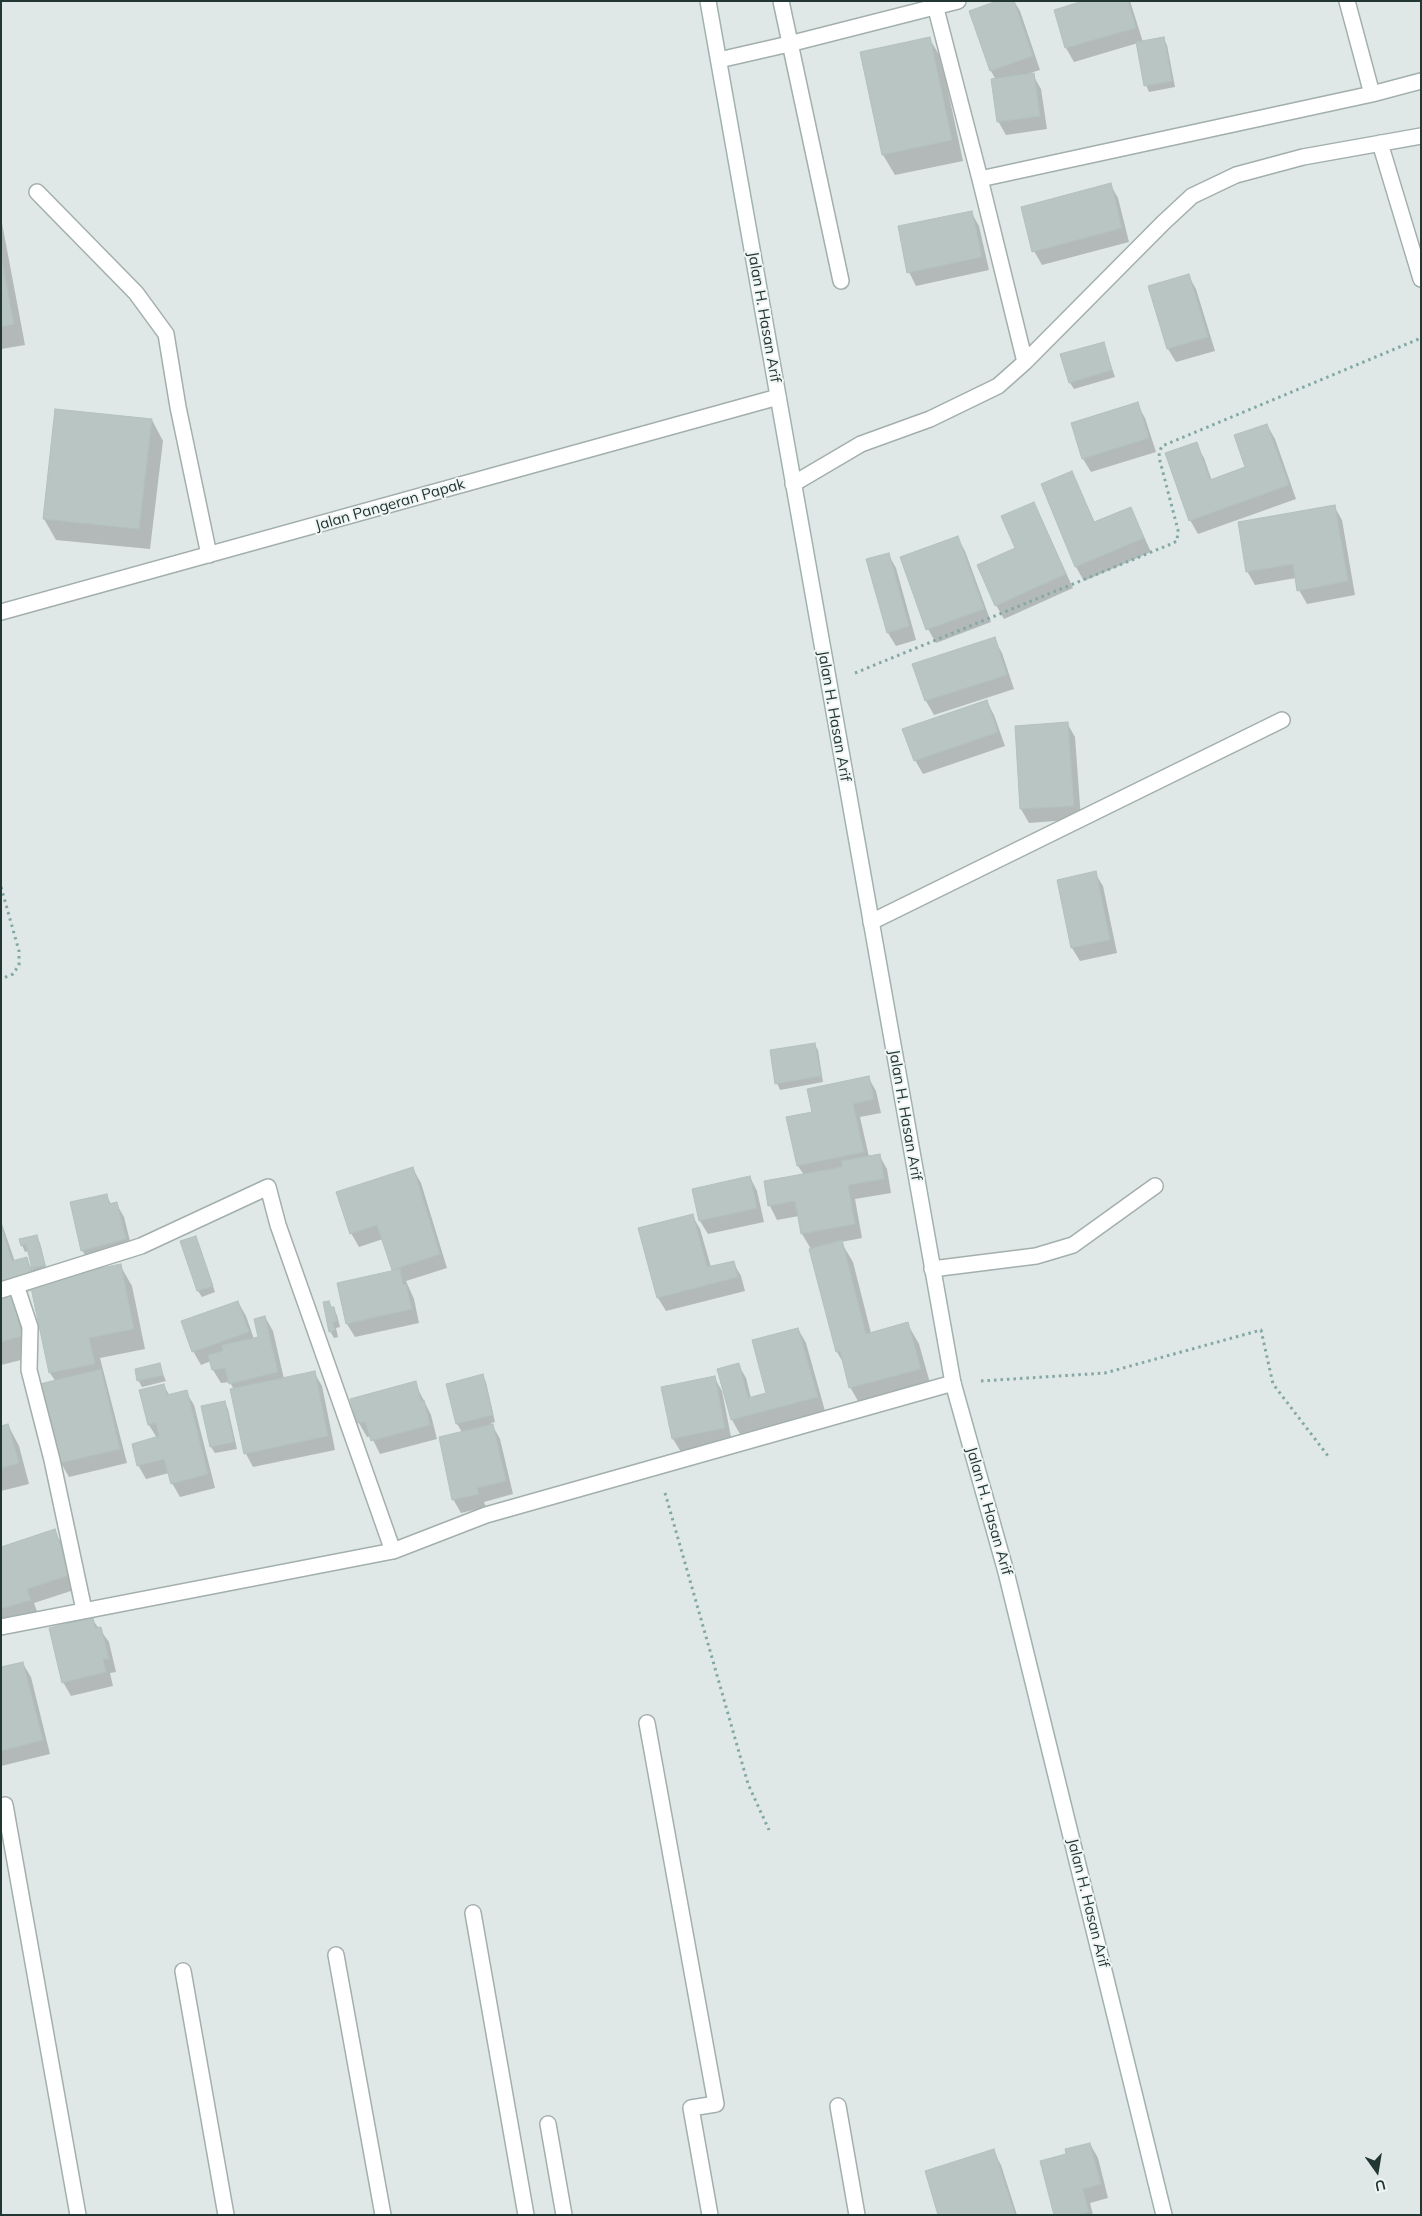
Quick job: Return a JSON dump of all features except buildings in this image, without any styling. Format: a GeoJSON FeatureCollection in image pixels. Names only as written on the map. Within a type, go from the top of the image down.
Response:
{"type":"FeatureCollection","features":[{"type":"Feature","properties":{"kind":"street","name":"Jalan H. Hasan Arif"},"geometry":{"type":"LineString","coordinates":[[708,1],[953,1383],[1006,1572],[1164,2215]]}},
{"type":"Feature","properties":{"kind":"street"},"geometry":{"type":"LineString","coordinates":[[781,1],[841,281]]}},
{"type":"Feature","properties":{"kind":"street"},"geometry":{"type":"LineString","coordinates":[[718,60],[789,44],[934,4],[958,1]]}},
{"type":"Feature","properties":{"kind":"street"},"geometry":{"type":"LineString","coordinates":[[1347,1],[1372,94]]}},
{"type":"Feature","properties":{"kind":"street"},"geometry":{"type":"LineString","coordinates":[[934,4],[1025,362]]}},
{"type":"Feature","properties":{"kind":"street"},"geometry":{"type":"LineString","coordinates":[[980,179],[1372,94],[1421,81]]}},
{"type":"Feature","properties":{"kind":"street"},"geometry":{"type":"LineString","coordinates":[[793,484],[861,444],[930,419],[998,386],[1025,362],[1192,196],[1236,175],[1303,157],[1421,136]]}},
{"type":"Feature","properties":{"kind":"street"},"geometry":{"type":"LineString","coordinates":[[1380,143],[1421,279]]}},
{"type":"Feature","properties":{"kind":"street"},"geometry":{"type":"LineString","coordinates":[[37,192],[136,293],[166,334],[178,407],[209,555]]}},
{"type":"Feature","properties":{"kind":"street","name":"Jalan Pangeran Papak"},"geometry":{"type":"LineString","coordinates":[[1,612],[778,397]]}},
{"type":"Feature","properties":{"kind":"street"},"geometry":{"type":"LineString","coordinates":[[871,922],[1282,720]]}},
{"type":"Feature","properties":{"kind":"street"},"geometry":{"type":"LineString","coordinates":[[932,1269],[1036,1256],[1072,1245],[1155,1186]]}},
{"type":"Feature","properties":{"kind":"street"},"geometry":{"type":"LineString","coordinates":[[1,1290],[141,1246],[268,1187],[278,1225],[393,1550]]}},
{"type":"Feature","properties":{"kind":"street"},"geometry":{"type":"LineString","coordinates":[[16,1285],[30,1327],[29,1370],[52,1460],[84,1610]]}},
{"type":"Feature","properties":{"kind":"street"},"geometry":{"type":"LineString","coordinates":[[1,1627],[393,1550],[486,1515],[953,1383]]}},
{"type":"Feature","properties":{"kind":"street"},"geometry":{"type":"LineString","coordinates":[[647,1723],[716,2104],[691,2108],[710,2215]]}},
{"type":"Feature","properties":{"kind":"street"},"geometry":{"type":"LineString","coordinates":[[5,1805],[78,2215]]}},
{"type":"Feature","properties":{"kind":"street"},"geometry":{"type":"LineString","coordinates":[[472,1913],[526,2215]]}},
{"type":"Feature","properties":{"kind":"street"},"geometry":{"type":"LineString","coordinates":[[336,1955],[383,2215]]}},
{"type":"Feature","properties":{"kind":"street"},"geometry":{"type":"LineString","coordinates":[[183,1971],[226,2215]]}},
{"type":"Feature","properties":{"kind":"street"},"geometry":{"type":"LineString","coordinates":[[838,2106],[857,2215]]}},
{"type":"Feature","properties":{"kind":"street"},"geometry":{"type":"LineString","coordinates":[[548,2124],[564,2215]]}},
{"type":"Feature","properties":{"kind":"path"},"geometry":{"type":"LineString","coordinates":[[829,684],[1171,544],[1177,540],[1178,530],[1160,461],[1159,453],[1162,446],[1421,338]]}},
{"type":"Feature","properties":{"kind":"path"},"geometry":{"type":"LineString","coordinates":[[1,887],[18,951],[19,965],[13,974],[1,979]]}},
{"type":"Feature","properties":{"kind":"path"},"geometry":{"type":"LineString","coordinates":[[953,1383],[1105,1373],[1260,1330],[1273,1384],[1328,1456]]}},
{"type":"Feature","properties":{"kind":"path"},"geometry":{"type":"LineString","coordinates":[[658,1466],[675,1533],[748,1784],[769,1830]]}}]}
